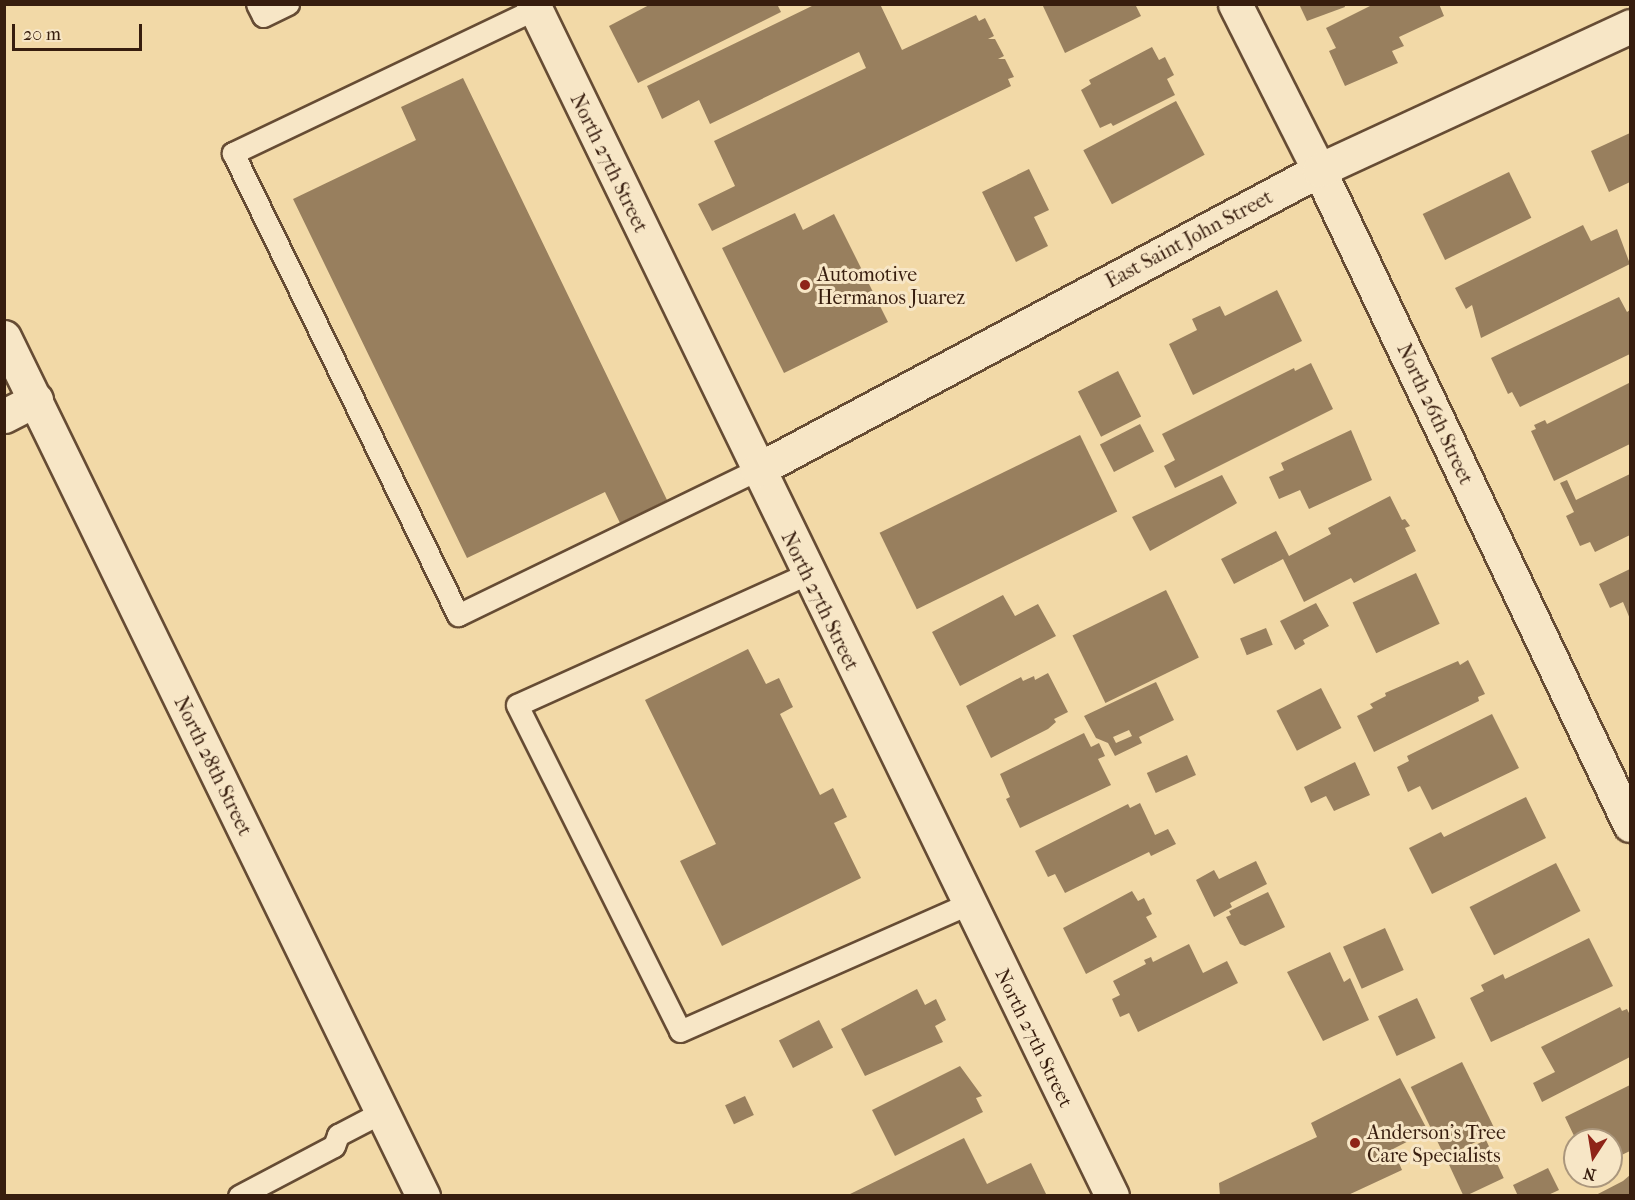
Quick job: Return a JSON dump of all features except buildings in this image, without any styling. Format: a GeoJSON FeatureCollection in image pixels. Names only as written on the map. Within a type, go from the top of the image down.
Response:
{"type":"FeatureCollection","features":[{"type":"Feature","properties":{"kind":"street","name":"North 26th Street"},"geometry":{"type":"LineString","coordinates":[[1235,4],[1319,170],[1630,825]]}},
{"type":"Feature","properties":{"kind":"street","name":"North 27th Street"},"geometry":{"type":"LineString","coordinates":[[534,7],[807,574],[1112,1196]]}},
{"type":"Feature","properties":{"kind":"street","name":"East Saint John Street"},"geometry":{"type":"LineString","coordinates":[[757,470],[1319,170],[1630,26]]}},
{"type":"Feature","properties":{"kind":"street","name":"North 28th Street"},"geometry":{"type":"LineString","coordinates":[[4,337],[423,1196]]}},
{"type":"Feature","properties":{"kind":"street"},"geometry":{"type":"LineString","coordinates":[[4,416],[36,400]]}},
{"type":"Feature","properties":{"kind":"lane"},"geometry":{"type":"LineString","coordinates":[[257,4],[263,16],[288,4]]}},
{"type":"Feature","properties":{"kind":"lane"},"geometry":{"type":"LineString","coordinates":[[534,7],[233,153],[458,615],[757,470]]}},
{"type":"Feature","properties":{"kind":"lane"},"geometry":{"type":"LineString","coordinates":[[807,574],[517,705],[680,1031],[968,904]]}},
{"type":"Feature","properties":{"kind":"lane"},"geometry":{"type":"LineString","coordinates":[[239,1196],[334,1146],[338,1136],[382,1112]]}},
{"type":"Feature","properties":{"kind":"place","name":"Automotive Hermanos Juarez"},"geometry":{"type":"Point","coordinates":[805,285]}},
{"type":"Feature","properties":{"kind":"place","name":"Anderson's Tree Care Specialists"},"geometry":{"type":"Point","coordinates":[1355,1143]}}]}
